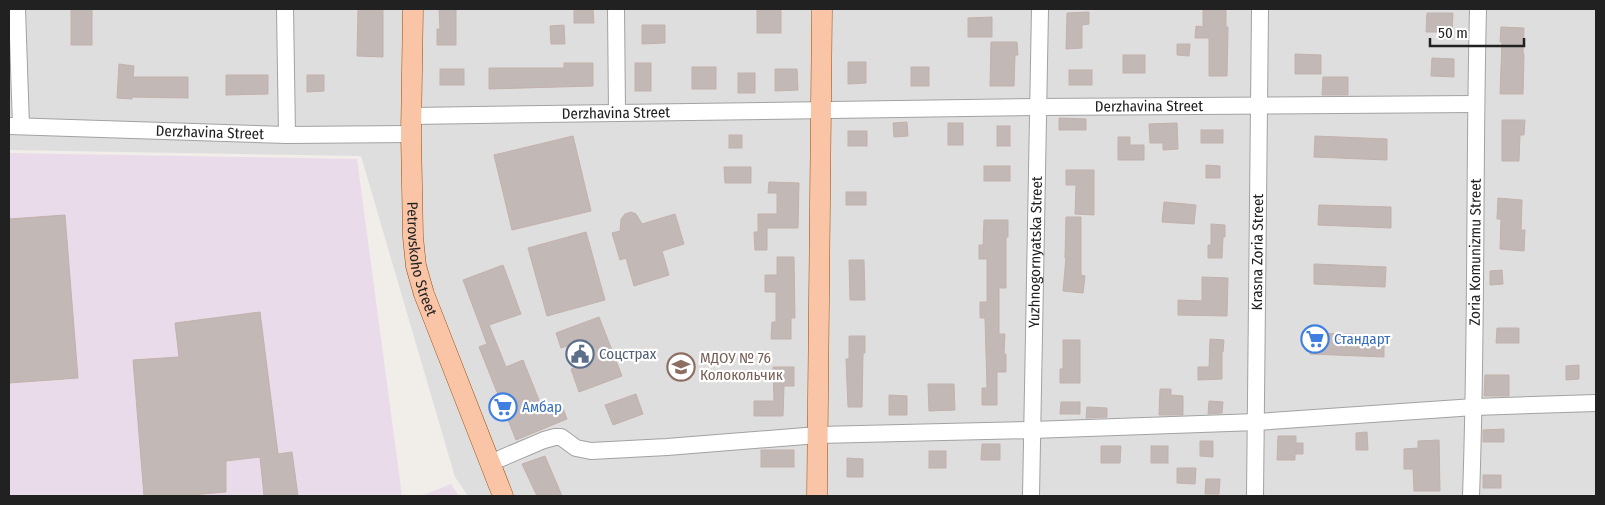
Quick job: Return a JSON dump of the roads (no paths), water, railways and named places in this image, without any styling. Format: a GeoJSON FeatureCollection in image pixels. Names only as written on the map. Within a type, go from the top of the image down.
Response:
{"type":"FeatureCollection","features":[{"type":"Feature","properties":{"kind":"main road","name":"Petrovskoho Street"},"geometry":{"type":"LineString","coordinates":[[413,9],[411,125],[413,237],[416,266],[424,294],[503,496]]}},
{"type":"Feature","properties":{"kind":"main road"},"geometry":{"type":"LineString","coordinates":[[817,496],[822,9]]}},
{"type":"Feature","properties":{"kind":"street"},"geometry":{"type":"LineString","coordinates":[[15,126],[17,9]]}},
{"type":"Feature","properties":{"kind":"street"},"geometry":{"type":"LineString","coordinates":[[286,9],[287,135]]}},
{"type":"Feature","properties":{"kind":"street"},"geometry":{"type":"LineString","coordinates":[[616,9],[617,112]]}},
{"type":"Feature","properties":{"kind":"street","name":"Yuzhnogornyatska Street"},"geometry":{"type":"LineString","coordinates":[[1032,496],[1040,9]]}},
{"type":"Feature","properties":{"kind":"street","name":"Krasna Zoria Street"},"geometry":{"type":"LineString","coordinates":[[1255,496],[1260,9]]}},
{"type":"Feature","properties":{"kind":"street","name":"Zoria Komunizmu Street"},"geometry":{"type":"LineString","coordinates":[[1471,496],[1474,406],[1475,104],[1478,9]]}},
{"type":"Feature","properties":{"kind":"street","name":"Derzhavina Street"},"geometry":{"type":"LineString","coordinates":[[15,126],[287,135],[617,112],[1259,104],[1475,104]]}},
{"type":"Feature","properties":{"kind":"street"},"geometry":{"type":"LineString","coordinates":[[490,463],[555,437],[561,437],[576,448],[591,451],[818,435],[1257,422],[1474,406],[1596,403]]}},
{"type":"Feature","properties":{"kind":"place","name":"Стандарт"},"geometry":{"type":"Point","coordinates":[1315,339]}},
{"type":"Feature","properties":{"kind":"place","name":"Соцстрах"},"geometry":{"type":"Point","coordinates":[580,354]}},
{"type":"Feature","properties":{"kind":"place","name":"МДОУ № 76 Колокольчик"},"geometry":{"type":"Point","coordinates":[681,367]}},
{"type":"Feature","properties":{"kind":"place","name":"Амбар"},"geometry":{"type":"Point","coordinates":[503,407]}}]}
